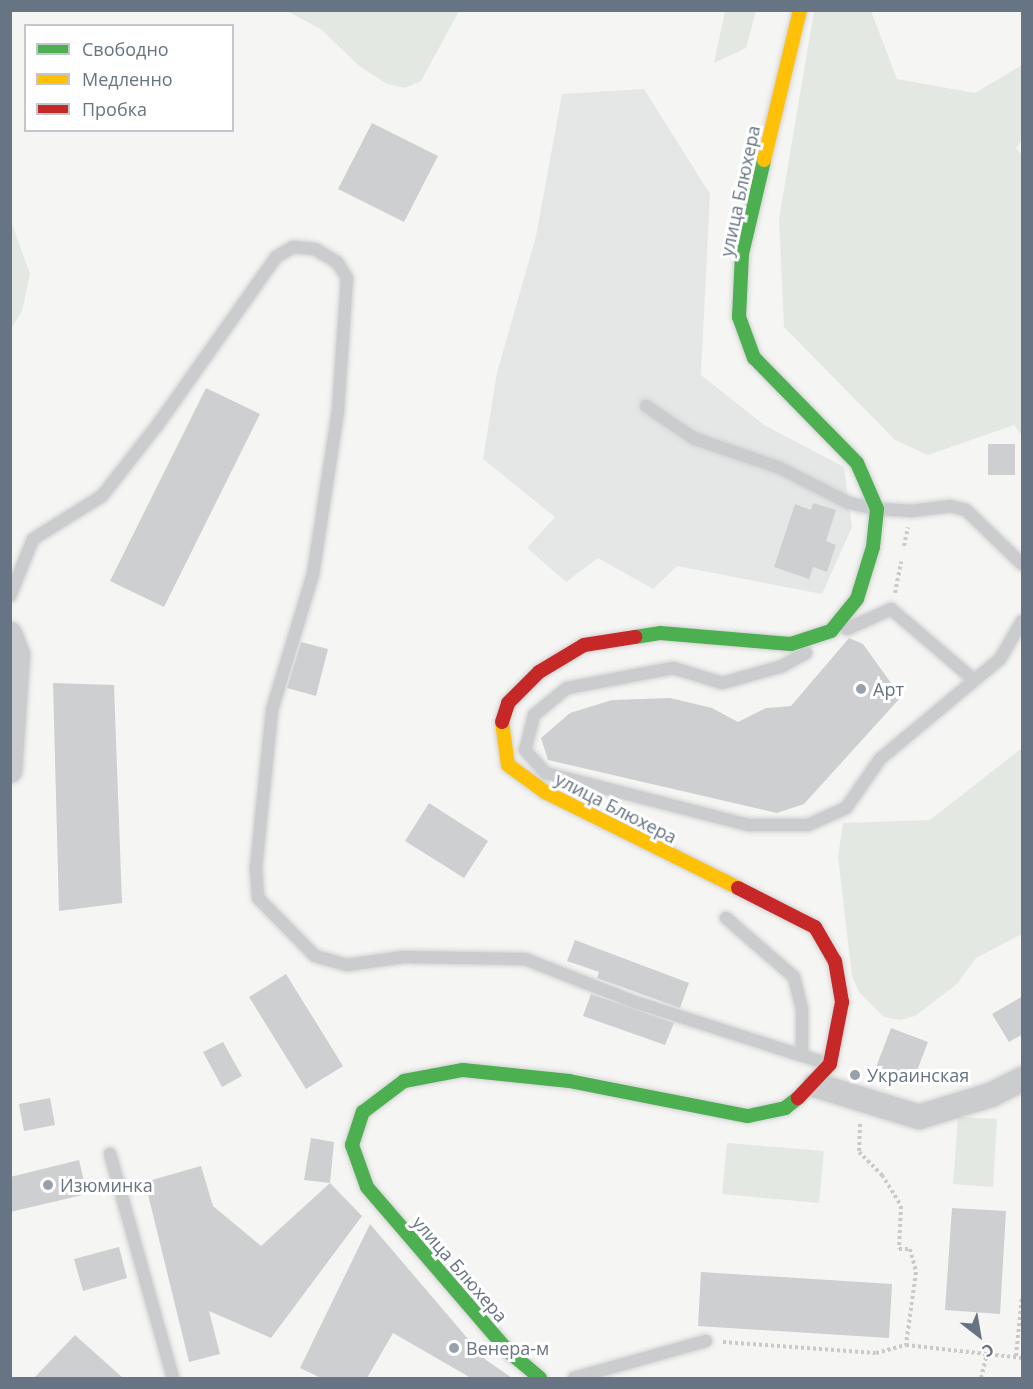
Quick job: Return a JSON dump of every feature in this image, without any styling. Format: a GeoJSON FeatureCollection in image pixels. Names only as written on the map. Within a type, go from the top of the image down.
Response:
{"type":"FeatureCollection","features":[{"type":"Feature","properties":{"kind":"main road","name":"улица Блюхера"},"geometry":{"type":"LineString","coordinates":[[540,1378],[508,1351],[367,1186],[352,1145],[363,1112],[404,1081],[463,1070],[569,1081],[748,1116],[785,1108],[815,1085],[830,1064],[842,1002],[835,961],[815,927],[545,792],[508,765],[500,729],[508,703],[540,672],[584,645],[660,633],[740,643],[791,644],[831,631],[857,599],[873,547],[877,509],[857,463],[754,358],[739,318],[742,254],[800,10]]}},
{"type":"Feature","properties":{"kind":"street"},"geometry":{"type":"LineString","coordinates":[[10,634],[18,655],[10,771]]}},
{"type":"Feature","properties":{"kind":"street"},"geometry":{"type":"LineString","coordinates":[[815,1085],[919,1117],[991,1095],[1023,1080]]}},
{"type":"Feature","properties":{"kind":"lane"},"geometry":{"type":"LineString","coordinates":[[10,596],[33,539],[102,496],[159,423],[255,281],[276,257],[293,247],[315,249],[338,262],[347,278],[338,411],[313,574],[272,710],[256,868],[258,898],[315,956],[347,965],[403,957],[525,959],[635,1002],[830,1064]]}},
{"type":"Feature","properties":{"kind":"lane"},"geometry":{"type":"LineString","coordinates":[[646,406],[693,438],[780,468],[849,503],[877,509],[950,506],[966,510],[1023,564]]}},
{"type":"Feature","properties":{"kind":"lane"},"geometry":{"type":"LineString","coordinates":[[974,680],[891,609],[864,618],[783,666],[722,683],[673,668],[567,688],[534,715],[525,750],[546,773],[748,825],[808,825],[846,808],[880,759],[974,680],[1000,658],[1023,621]]}},
{"type":"Feature","properties":{"kind":"lane"},"geometry":{"type":"LineString","coordinates":[[726,918],[794,977],[802,1009],[802,1055]]}},
{"type":"Feature","properties":{"kind":"lane"},"geometry":{"type":"LineString","coordinates":[[110,1154],[173,1378]]}},
{"type":"Feature","properties":{"kind":"lane"},"geometry":{"type":"LineString","coordinates":[[574,1378],[706,1341]]}},
{"type":"Feature","properties":{"kind":"path"},"geometry":{"type":"LineString","coordinates":[[860,1135],[859,1152],[882,1175],[901,1206],[899,1249],[910,1249],[916,1272],[906,1345]]}},
{"type":"Feature","properties":{"kind":"path"},"geometry":{"type":"LineString","coordinates":[[1016,1356],[1023,1296]]}},
{"type":"Feature","properties":{"kind":"path"},"geometry":{"type":"LineString","coordinates":[[706,1341],[876,1353],[906,1345],[1023,1358]]}},
{"type":"Feature","properties":{"kind":"path"},"geometry":{"type":"LineString","coordinates":[[981,1378],[987,1354]]}},
{"type":"Feature","properties":{"kind":"shaded area"},"geometry":{"type":"Polygon","coordinates":[[[287,11],[459,11],[421,81],[405,88],[387,84],[359,66],[322,30],[287,11]]]}},
{"type":"Feature","properties":{"kind":"shaded area"},"geometry":{"type":"Polygon","coordinates":[[[725,11],[756,11],[746,48],[714,63],[725,11]]]}},
{"type":"Feature","properties":{"kind":"shaded area"},"geometry":{"type":"Polygon","coordinates":[[[814,11],[871,11],[897,79],[975,93],[1022,65],[1022,140],[1016,148],[1022,155],[1022,436],[1014,425],[928,455],[895,440],[784,327],[779,219],[814,11]]]}},
{"type":"Feature","properties":{"kind":"shaded area"},"geometry":{"type":"Polygon","coordinates":[[[644,89],[710,194],[701,375],[764,425],[844,467],[852,527],[822,594],[677,566],[653,589],[598,558],[566,582],[527,548],[555,517],[483,459],[497,373],[536,236],[562,94],[644,89]]]}},
{"type":"Feature","properties":{"kind":"shaded area"},"geometry":{"type":"Polygon","coordinates":[[[11,221],[30,274],[22,311],[11,329],[11,221]]]}},
{"type":"Feature","properties":{"kind":"shaded area"},"geometry":{"type":"Polygon","coordinates":[[[1022,748],[1022,934],[976,958],[957,984],[915,1016],[900,1020],[884,1017],[859,992],[852,976],[838,857],[843,823],[930,820],[1022,748]]]}},
{"type":"Feature","properties":{"kind":"shaded area"},"geometry":{"type":"Polygon","coordinates":[[[958,1117],[997,1119],[993,1187],[953,1184],[958,1117]]]}},
{"type":"Feature","properties":{"kind":"shaded area"},"geometry":{"type":"Polygon","coordinates":[[[727,1143],[824,1151],[819,1203],[722,1194],[727,1143]]]}},
{"type":"Feature","properties":{"kind":"building"},"geometry":{"type":"Polygon","coordinates":[[[372,123],[438,156],[404,222],[338,189],[372,123]]]}},
{"type":"Feature","properties":{"kind":"building"},"geometry":{"type":"Polygon","coordinates":[[[206,388],[260,414],[164,607],[110,581],[206,388]]]}},
{"type":"Feature","properties":{"kind":"building"},"geometry":{"type":"Polygon","coordinates":[[[988,444],[1015,444],[1015,475],[988,475],[988,444]]]}},
{"type":"Feature","properties":{"kind":"building"},"geometry":{"type":"Polygon","coordinates":[[[813,503],[836,510],[826,541],[836,545],[827,572],[813,567],[809,579],[774,567],[795,504],[811,510],[813,503]]]}},
{"type":"Feature","properties":{"kind":"building"},"geometry":{"type":"Polygon","coordinates":[[[849,638],[863,644],[901,697],[804,804],[777,813],[548,760],[541,738],[570,713],[612,700],[670,698],[712,708],[738,722],[766,708],[791,706],[849,638]]]}},
{"type":"Feature","properties":{"kind":"building"},"geometry":{"type":"Polygon","coordinates":[[[301,642],[328,649],[316,696],[287,688],[301,642]]]}},
{"type":"Feature","properties":{"kind":"building"},"geometry":{"type":"Polygon","coordinates":[[[53,683],[114,685],[122,903],[59,911],[53,683]]]}},
{"type":"Feature","properties":{"kind":"building"},"geometry":{"type":"Polygon","coordinates":[[[429,803],[488,841],[464,878],[405,841],[429,803]]]}},
{"type":"Feature","properties":{"kind":"building"},"geometry":{"type":"Polygon","coordinates":[[[575,940],[689,983],[680,1008],[597,978],[599,972],[567,961],[575,940]]]}},
{"type":"Feature","properties":{"kind":"building"},"geometry":{"type":"Polygon","coordinates":[[[286,974],[343,1066],[306,1089],[249,997],[286,974]]]}},
{"type":"Feature","properties":{"kind":"building"},"geometry":{"type":"Polygon","coordinates":[[[591,994],[674,1023],[665,1045],[583,1016],[591,994]]]}},
{"type":"Feature","properties":{"kind":"building"},"geometry":{"type":"Polygon","coordinates":[[[1023,996],[1023,1034],[1009,1042],[992,1014],[1023,996]]]}},
{"type":"Feature","properties":{"kind":"building"},"geometry":{"type":"Polygon","coordinates":[[[891,1028],[928,1042],[912,1084],[875,1070],[891,1028]]]}},
{"type":"Feature","properties":{"kind":"building"},"geometry":{"type":"Polygon","coordinates":[[[223,1042],[242,1076],[222,1087],[203,1052],[223,1042]]]}},
{"type":"Feature","properties":{"kind":"building"},"geometry":{"type":"Polygon","coordinates":[[[50,1098],[55,1125],[24,1131],[19,1104],[50,1098]]]}},
{"type":"Feature","properties":{"kind":"building"},"geometry":{"type":"Polygon","coordinates":[[[311,1138],[334,1142],[330,1183],[304,1180],[311,1138]]]}},
{"type":"Feature","properties":{"kind":"building","name":"Изюминка"},"geometry":{"type":"Polygon","coordinates":[[[79,1160],[87,1194],[10,1212],[10,1177],[79,1160]]]}},
{"type":"Feature","properties":{"kind":"building"},"geometry":{"type":"Polygon","coordinates":[[[201,1166],[213,1206],[261,1246],[330,1183],[362,1216],[271,1338],[209,1311],[220,1354],[189,1362],[145,1182],[201,1166]]]}},
{"type":"Feature","properties":{"kind":"building"},"geometry":{"type":"Polygon","coordinates":[[[952,1208],[1006,1211],[1000,1314],[945,1310],[952,1208]]]}},
{"type":"Feature","properties":{"kind":"building"},"geometry":{"type":"Polygon","coordinates":[[[370,1224],[486,1360],[512,1378],[471,1378],[393,1333],[367,1378],[321,1378],[300,1368],[370,1224]]]}},
{"type":"Feature","properties":{"kind":"building"},"geometry":{"type":"Polygon","coordinates":[[[119,1247],[127,1278],[83,1291],[74,1259],[119,1247]]]}},
{"type":"Feature","properties":{"kind":"building"},"geometry":{"type":"Polygon","coordinates":[[[701,1272],[892,1284],[889,1338],[698,1326],[701,1272]]]}},
{"type":"Feature","properties":{"kind":"building"},"geometry":{"type":"Polygon","coordinates":[[[75,1335],[123,1378],[34,1378],[75,1335]]]}},
{"type":"Feature","properties":{"kind":"traffic: fast"},"geometry":{"type":"LineString","coordinates":[[635,637],[660,633],[791,644],[831,631],[857,599],[873,547],[877,509],[857,463],[754,358],[739,317],[742,254],[764,160]]}},
{"type":"Feature","properties":{"kind":"traffic: fast"},"geometry":{"type":"LineString","coordinates":[[540,1378],[508,1351],[367,1187],[352,1145],[363,1112],[404,1081],[463,1070],[569,1081],[748,1116],[785,1108],[798,1098]]}},
{"type":"Feature","properties":{"kind":"traffic: slow"},"geometry":{"type":"LineString","coordinates":[[764,160],[800,10]]}},
{"type":"Feature","properties":{"kind":"traffic: slow"},"geometry":{"type":"LineString","coordinates":[[502,722],[508,765],[545,792],[738,888]]}},
{"type":"Feature","properties":{"kind":"traffic: jam"},"geometry":{"type":"LineString","coordinates":[[502,722],[508,703],[539,672],[584,645],[635,637]]}},
{"type":"Feature","properties":{"kind":"traffic: jam"},"geometry":{"type":"LineString","coordinates":[[738,888],[815,927],[835,961],[842,1002],[830,1064],[798,1098]]}},
{"type":"Feature","properties":{"kind":"place","name":"Арт"},"geometry":{"type":"Point","coordinates":[861,689]}},
{"type":"Feature","properties":{"kind":"place","name":"Украинская"},"geometry":{"type":"Point","coordinates":[855,1075]}},
{"type":"Feature","properties":{"kind":"place","name":"Изюминка"},"geometry":{"type":"Point","coordinates":[48,1185]}},
{"type":"Feature","properties":{"kind":"place","name":"Венера-м"},"geometry":{"type":"Point","coordinates":[454,1348]}}]}
